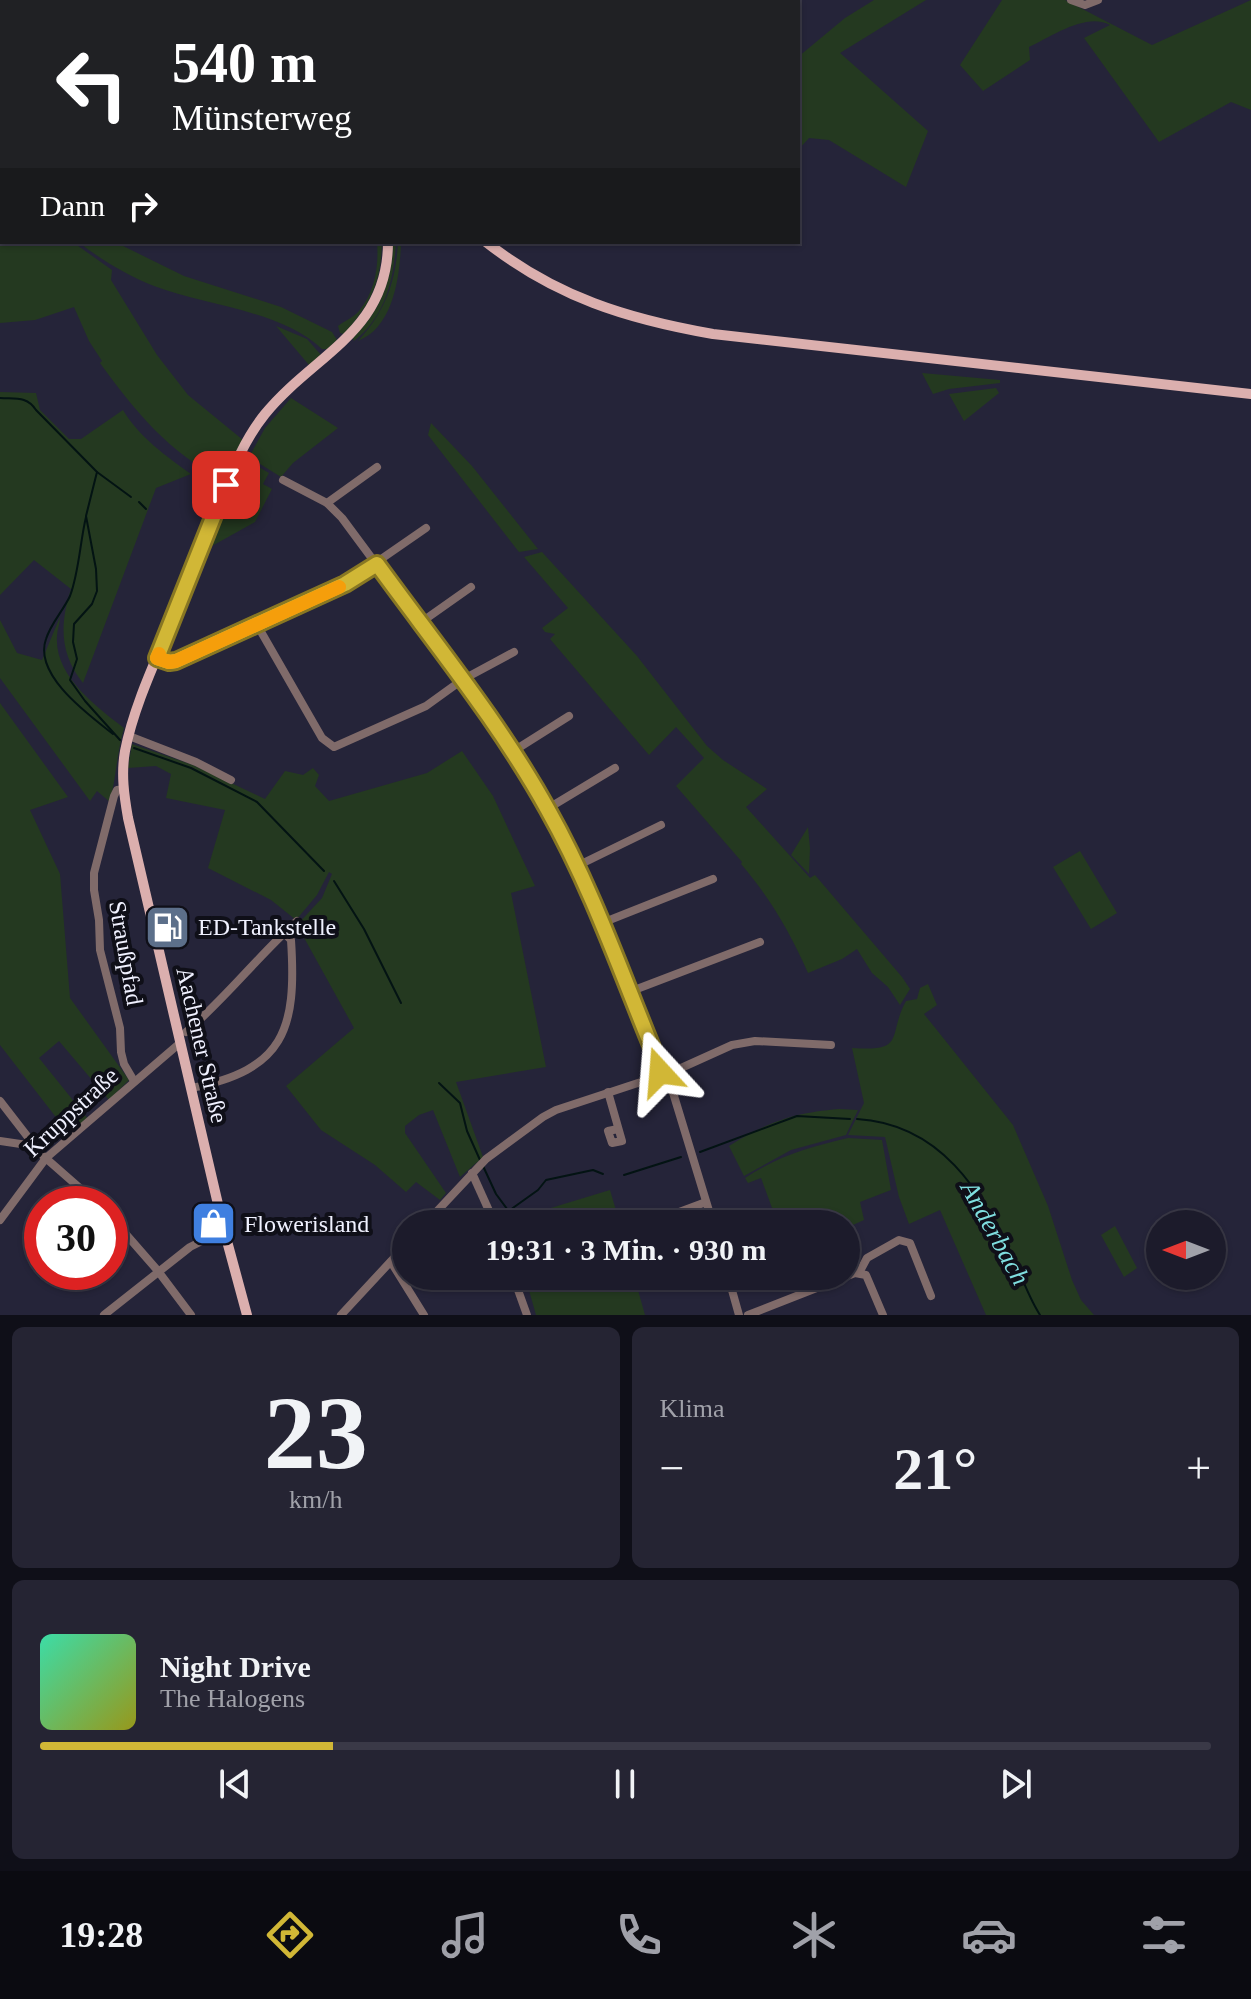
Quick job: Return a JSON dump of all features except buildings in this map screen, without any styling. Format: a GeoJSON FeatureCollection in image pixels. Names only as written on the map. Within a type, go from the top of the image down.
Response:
{"type":"FeatureCollection","features":[{"type":"Feature","properties":{"kind":"main road","name":"Aachener Straße"},"geometry":{"type":"LineString","coordinates":[[247,1315],[180,1043],[124,789],[123,762],[157,658],[240,454],[266,413],[367,316],[384,281],[388,244]]}},
{"type":"Feature","properties":{"kind":"main road"},"geometry":{"type":"LineString","coordinates":[[489,244],[535,277],[587,303],[660,325],[713,334],[1251,394]]}},
{"type":"Feature","properties":{"kind":"street"},"geometry":{"type":"LineString","coordinates":[[1071,0],[1085,5],[1098,0]]}},
{"type":"Feature","properties":{"kind":"street"},"geometry":{"type":"LineString","coordinates":[[327,503],[377,467]]}},
{"type":"Feature","properties":{"kind":"street"},"geometry":{"type":"LineString","coordinates":[[283,480],[327,503],[342,518],[462,680],[547,809],[602,923],[660,1072],[671,1086],[709,1210]]}},
{"type":"Feature","properties":{"kind":"street"},"geometry":{"type":"LineString","coordinates":[[157,658],[176,661],[345,584],[426,528]]}},
{"type":"Feature","properties":{"kind":"street"},"geometry":{"type":"LineString","coordinates":[[420,623],[471,587]]}},
{"type":"Feature","properties":{"kind":"street"},"geometry":{"type":"LineString","coordinates":[[256,623],[322,738],[334,747],[426,706],[462,680],[514,652]]}},
{"type":"Feature","properties":{"kind":"street"},"geometry":{"type":"LineString","coordinates":[[512,752],[569,716]]}},
{"type":"Feature","properties":{"kind":"street"},"geometry":{"type":"LineString","coordinates":[[129,736],[196,762],[231,780]]}},
{"type":"Feature","properties":{"kind":"street"},"geometry":{"type":"LineString","coordinates":[[547,809],[615,768]]}},
{"type":"Feature","properties":{"kind":"street","name":"Straußpfad"},"geometry":{"type":"LineString","coordinates":[[124,789],[117,790],[114,796],[94,881],[100,950],[114,1005],[122,1059],[134,1081]]}},
{"type":"Feature","properties":{"kind":"street"},"geometry":{"type":"LineString","coordinates":[[577,866],[661,825]]}},
{"type":"Feature","properties":{"kind":"street"},"geometry":{"type":"LineString","coordinates":[[602,923],[713,879]]}},
{"type":"Feature","properties":{"kind":"street"},"geometry":{"type":"LineString","coordinates":[[186,1032],[297,921]]}},
{"type":"Feature","properties":{"kind":"street"},"geometry":{"type":"LineString","coordinates":[[191,1088],[259,1065],[283,1034],[291,993],[292,952],[291,940],[284,933]]}},
{"type":"Feature","properties":{"kind":"street"},"geometry":{"type":"LineString","coordinates":[[629,992],[760,942]]}},
{"type":"Feature","properties":{"kind":"street"},"geometry":{"type":"LineString","coordinates":[[438,1210],[485,1160],[543,1117],[647,1080],[660,1072],[670,1073],[732,1045],[755,1041],[831,1045]]}},
{"type":"Feature","properties":{"kind":"street","name":"Kruppstraße"},"geometry":{"type":"LineString","coordinates":[[0,1220],[46,1158],[180,1043]]}},
{"type":"Feature","properties":{"kind":"street"},"geometry":{"type":"LineString","coordinates":[[608,1092],[618,1129]]}},
{"type":"Feature","properties":{"kind":"street"},"geometry":{"type":"LineString","coordinates":[[0,1101],[35,1146],[78,1186]]}},
{"type":"Feature","properties":{"kind":"street"},"geometry":{"type":"LineString","coordinates":[[0,1141],[35,1146]]}},
{"type":"Feature","properties":{"kind":"street"},"geometry":{"type":"LineString","coordinates":[[474,1170],[490,1210]]}},
{"type":"Feature","properties":{"kind":"street"},"geometry":{"type":"LineString","coordinates":[[685,1210],[706,1202]]}},
{"type":"Feature","properties":{"kind":"street"},"geometry":{"type":"LineString","coordinates":[[104,1315],[190,1247],[224,1230]]}},
{"type":"Feature","properties":{"kind":"street"},"geometry":{"type":"LineString","coordinates":[[128,1237],[191,1315]]}},
{"type":"Feature","properties":{"kind":"street"},"geometry":{"type":"LineString","coordinates":[[860,1271],[867,1258],[899,1240],[905,1240],[910,1243],[931,1296]]}},
{"type":"Feature","properties":{"kind":"street"},"geometry":{"type":"LineString","coordinates":[[341,1315],[391,1262],[424,1315]]}},
{"type":"Feature","properties":{"kind":"street"},"geometry":{"type":"LineString","coordinates":[[860,1273],[866,1275],[883,1315]]}},
{"type":"Feature","properties":{"kind":"street"},"geometry":{"type":"LineString","coordinates":[[518,1290],[527,1315]]}},
{"type":"Feature","properties":{"kind":"street"},"geometry":{"type":"LineString","coordinates":[[732,1290],[739,1315]]}},
{"type":"Feature","properties":{"kind":"street"},"geometry":{"type":"LineString","coordinates":[[748,1315],[814,1290]]}},
{"type":"Feature","properties":{"kind":"green space"},"geometry":{"type":"Polygon","coordinates":[[[874,0],[926,0],[840,53],[928,131],[906,187],[829,140],[809,138],[800,148],[800,55],[845,18],[874,0]]]}},
{"type":"Feature","properties":{"kind":"green space"},"geometry":{"type":"Polygon","coordinates":[[[1002,0],[1065,0],[1152,45],[1251,0],[1251,110],[1231,102],[1159,142],[1084,38],[1110,25],[1091,21],[1070,27],[1029,47],[1030,60],[983,91],[960,65],[1002,0]]]}},
{"type":"Feature","properties":{"kind":"green space"},"geometry":{"type":"Polygon","coordinates":[[[75,244],[112,270],[111,280],[157,355],[188,395],[243,440],[223,480],[186,457],[140,414],[100,363],[102,361],[74,307],[35,320],[0,323],[0,245],[75,244]]]}},
{"type":"Feature","properties":{"kind":"green space"},"geometry":{"type":"Polygon","coordinates":[[[81,244],[119,244],[184,276],[281,307],[332,332],[337,340],[327,349],[322,349],[305,336],[265,317],[154,286],[81,244]]]}},
{"type":"Feature","properties":{"kind":"green space"},"geometry":{"type":"Polygon","coordinates":[[[377,244],[382,244],[373,292],[353,323],[344,334],[340,333],[338,326],[357,313],[369,296],[377,260],[377,244]]]}},
{"type":"Feature","properties":{"kind":"green space"},"geometry":{"type":"Polygon","coordinates":[[[393,244],[396,244],[386,297],[373,321],[354,341],[353,338],[378,305],[390,269],[393,244]]]}},
{"type":"Feature","properties":{"kind":"green space"},"geometry":{"type":"Polygon","coordinates":[[[398,244],[401,244],[393,299],[380,324],[358,341],[382,307],[395,270],[398,244]]]}},
{"type":"Feature","properties":{"kind":"green space"},"geometry":{"type":"Polygon","coordinates":[[[276,326],[307,339],[321,355],[309,365],[276,326]]]}},
{"type":"Feature","properties":{"kind":"green space"},"geometry":{"type":"Polygon","coordinates":[[[922,373],[1000,380],[1000,383],[933,394],[922,373]]]}},
{"type":"Feature","properties":{"kind":"green space"},"geometry":{"type":"Polygon","coordinates":[[[996,388],[999,393],[964,421],[949,394],[996,388]]]}},
{"type":"Feature","properties":{"kind":"green space"},"geometry":{"type":"Polygon","coordinates":[[[0,392],[36,393],[40,410],[69,439],[81,439],[123,410],[145,437],[191,474],[156,488],[83,683],[69,660],[64,638],[65,614],[71,589],[34,560],[0,595],[0,392]]]}},
{"type":"Feature","properties":{"kind":"green space"},"geometry":{"type":"Polygon","coordinates":[[[291,398],[338,428],[293,463],[281,477],[249,457],[265,428],[291,398]]]}},
{"type":"Feature","properties":{"kind":"green space"},"geometry":{"type":"Polygon","coordinates":[[[431,423],[472,466],[538,549],[519,552],[428,435],[431,423]]]}},
{"type":"Feature","properties":{"kind":"green space"},"geometry":{"type":"Polygon","coordinates":[[[247,460],[269,473],[263,484],[272,489],[255,522],[212,546],[237,478],[247,460]]]}},
{"type":"Feature","properties":{"kind":"green space"},"geometry":{"type":"Polygon","coordinates":[[[542,552],[637,656],[707,746],[767,789],[746,807],[810,878],[815,875],[902,977],[910,989],[900,1005],[888,987],[872,973],[857,949],[808,973],[779,916],[742,862],[676,786],[704,758],[676,727],[649,755],[550,639],[555,634],[542,628],[568,608],[524,557],[542,552]]]}},
{"type":"Feature","properties":{"kind":"green space"},"geometry":{"type":"Polygon","coordinates":[[[60,617],[57,634],[62,664],[79,689],[124,728],[110,802],[97,791],[90,801],[0,678],[0,620],[17,653],[42,660],[60,617]]]}},
{"type":"Feature","properties":{"kind":"green space"},"geometry":{"type":"Polygon","coordinates":[[[0,703],[68,797],[30,810],[60,874],[70,998],[129,1080],[109,1100],[59,1041],[39,1058],[88,1119],[69,1134],[0,1045],[0,703]]]}},
{"type":"Feature","properties":{"kind":"green space"},"geometry":{"type":"Polygon","coordinates":[[[132,744],[193,765],[265,799],[285,771],[303,775],[313,768],[319,775],[315,786],[329,801],[427,773],[462,751],[493,796],[535,886],[511,893],[546,1067],[456,1082],[483,1157],[460,1177],[433,1110],[419,1115],[405,1126],[405,1133],[446,1193],[440,1200],[416,1182],[406,1192],[375,1165],[321,1130],[286,1086],[354,1028],[297,925],[322,898],[332,874],[329,872],[317,895],[296,920],[271,900],[208,868],[225,810],[166,798],[171,774],[156,766],[128,768],[132,744]]]}},
{"type":"Feature","properties":{"kind":"green space"},"geometry":{"type":"Polygon","coordinates":[[[808,827],[810,848],[809,874],[791,855],[808,827]]]}},
{"type":"Feature","properties":{"kind":"green space"},"geometry":{"type":"Polygon","coordinates":[[[1080,851],[1117,913],[1091,929],[1053,867],[1080,851]]]}},
{"type":"Feature","properties":{"kind":"green space"},"geometry":{"type":"Polygon","coordinates":[[[928,984],[937,1005],[924,1014],[1013,1125],[1048,1206],[1072,1280],[1081,1300],[1094,1315],[986,1315],[940,1210],[909,1224],[899,1197],[885,1137],[848,1135],[864,1103],[852,1048],[869,1049],[888,1044],[906,1001],[917,999],[920,988],[928,984]]]}},
{"type":"Feature","properties":{"kind":"green space"},"geometry":{"type":"Polygon","coordinates":[[[839,1109],[858,1110],[846,1135],[791,1150],[744,1176],[729,1146],[781,1120],[839,1109]]]}},
{"type":"Feature","properties":{"kind":"green space"},"geometry":{"type":"Polygon","coordinates":[[[848,1138],[882,1140],[891,1190],[860,1202],[864,1220],[860,1222],[860,1210],[773,1210],[761,1178],[748,1183],[745,1178],[795,1153],[848,1138]]]}},
{"type":"Feature","properties":{"kind":"green space"},"geometry":{"type":"Polygon","coordinates":[[[610,1190],[616,1210],[544,1210],[610,1190]]]}},
{"type":"Feature","properties":{"kind":"green space"},"geometry":{"type":"Polygon","coordinates":[[[1115,1226],[1137,1268],[1124,1277],[1101,1235],[1115,1226]]]}},
{"type":"Feature","properties":{"kind":"green space"},"geometry":{"type":"Polygon","coordinates":[[[529,1290],[638,1290],[645,1315],[536,1315],[529,1290]]]}},
{"type":"Feature","properties":{"kind":"waterway"},"geometry":{"type":"LineString","coordinates":[[0,398],[29,402],[97,472],[86,516],[97,591],[92,604],[74,624],[73,642],[77,659],[70,680],[120,740]]}},
{"type":"Feature","properties":{"kind":"waterway"},"geometry":{"type":"LineString","coordinates":[[97,472],[131,497]]}},
{"type":"Feature","properties":{"kind":"waterway"},"geometry":{"type":"LineString","coordinates":[[139,502],[146,509]]}},
{"type":"Feature","properties":{"kind":"waterway"},"geometry":{"type":"LineString","coordinates":[[86,517],[73,587],[48,633],[44,653],[55,680],[66,693],[113,734]]}},
{"type":"Feature","properties":{"kind":"waterway"},"geometry":{"type":"LineString","coordinates":[[134,748],[191,768],[257,802],[324,871]]}},
{"type":"Feature","properties":{"kind":"waterway"},"geometry":{"type":"LineString","coordinates":[[334,881],[364,929],[401,1003]]}},
{"type":"Feature","properties":{"kind":"waterway"},"geometry":{"type":"LineString","coordinates":[[439,1083],[460,1103],[467,1131],[480,1160]]}},
{"type":"Feature","properties":{"kind":"waterway","name":"Anderbach"},"geometry":{"type":"LineString","coordinates":[[700,1152],[797,1116],[850,1119]]}},
{"type":"Feature","properties":{"kind":"waterway","name":"Anderbach"},"geometry":{"type":"LineString","coordinates":[[857,1119],[887,1124],[912,1133],[955,1165],[987,1209],[1040,1315]]}},
{"type":"Feature","properties":{"kind":"waterway","name":"Anderbach"},"geometry":{"type":"LineString","coordinates":[[624,1175],[681,1157]]}},
{"type":"Feature","properties":{"kind":"waterway"},"geometry":{"type":"LineString","coordinates":[[483,1166],[496,1194],[508,1210]]}},
{"type":"Feature","properties":{"kind":"waterway","name":"Anderbach"},"geometry":{"type":"LineString","coordinates":[[510,1210],[538,1190],[546,1180],[593,1170],[603,1174]]}},
{"type":"Feature","properties":{"kind":"slow traffic"},"geometry":{"type":"LineString","coordinates":[[159,654],[157,658],[176,661],[339,587]]}},
{"type":"Feature","properties":{"kind":"place","name":"ED-Tankstelle"},"geometry":{"type":"Point","coordinates":[167,927]}},
{"type":"Feature","properties":{"kind":"place","name":"Flowerisland"},"geometry":{"type":"Point","coordinates":[213,1224]}},
{"type":"Feature","properties":{"kind":"route"},"geometry":{"type":"LineString","coordinates":[[226,485],[157,658],[176,661],[345,584],[377,564],[512,752],[547,809],[602,923],[660,1072]]}}]}
